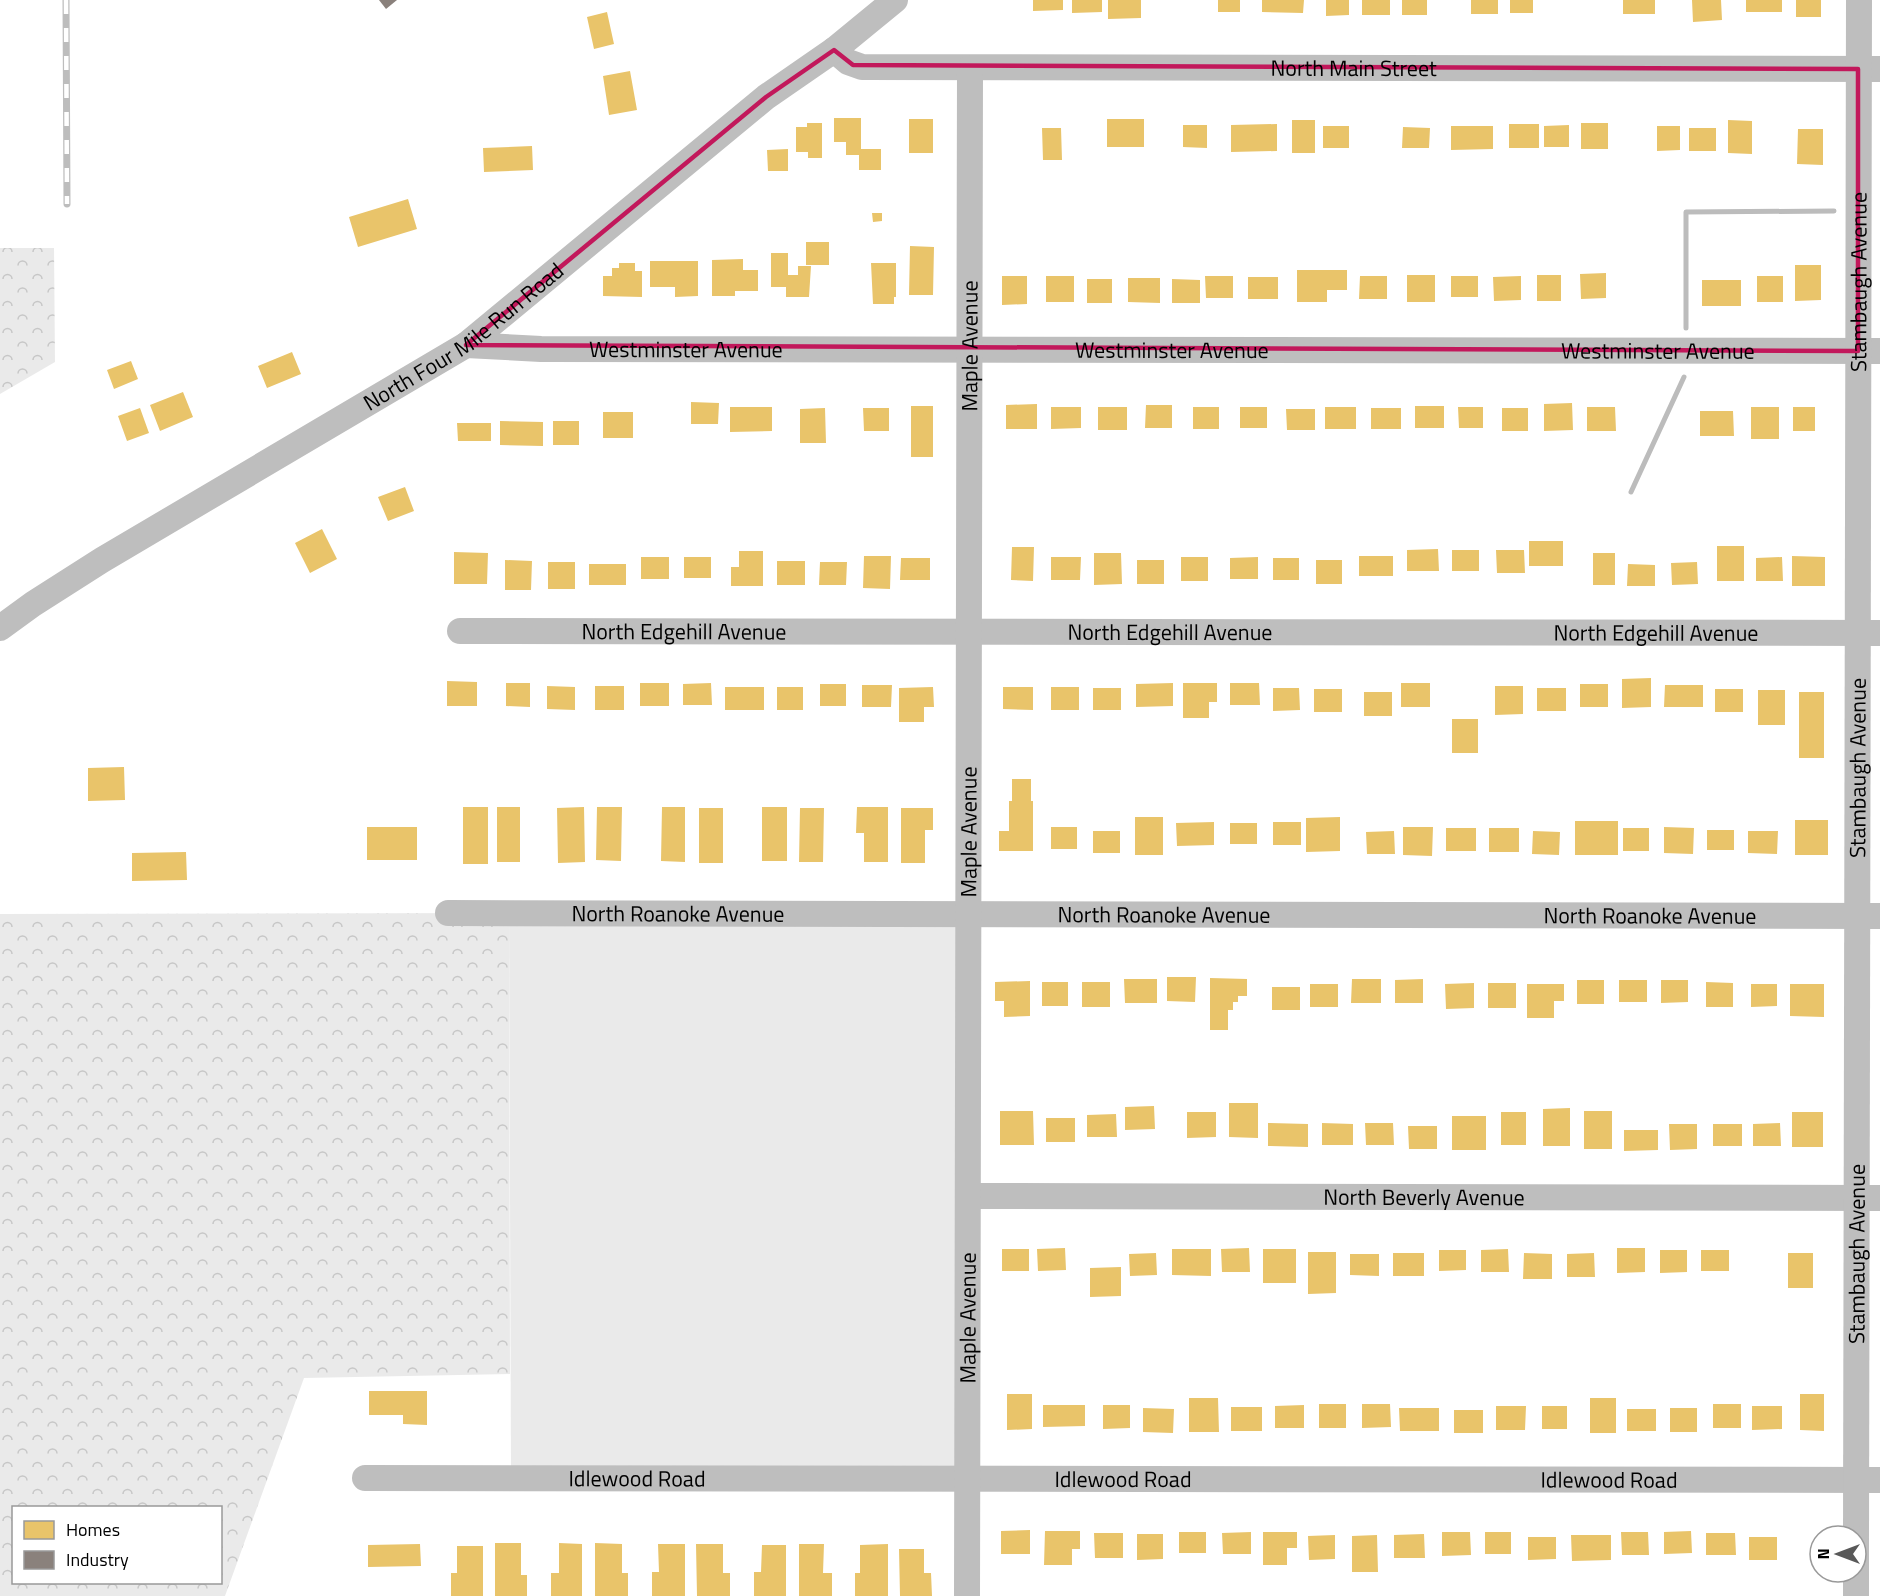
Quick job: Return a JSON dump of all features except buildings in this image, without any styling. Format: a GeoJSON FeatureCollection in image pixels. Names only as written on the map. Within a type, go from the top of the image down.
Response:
{"type":"FeatureCollection","features":[{"type":"Feature","properties":{"kind":"street","name":"North Four Mile Run Road"},"geometry":{"type":"LineString","coordinates":[[0,628],[102,560],[466,345],[766,97],[834,50],[895,0]]}},
{"type":"Feature","properties":{"kind":"street","name":"Stambaugh Avenue"},"geometry":{"type":"LineString","coordinates":[[1859,0],[1869,69],[1869,633],[1868,1480],[1859,1524]]}},
{"type":"Feature","properties":{"kind":"street","name":"North Main Street"},"geometry":{"type":"LineString","coordinates":[[834,50],[848,62],[862,67],[1869,69]]}},
{"type":"Feature","properties":{"kind":"street","name":"Maple Avenue"},"geometry":{"type":"LineString","coordinates":[[967,1596],[970,68]]}},
{"type":"Feature","properties":{"kind":"street","name":"Westminster Avenue"},"geometry":{"type":"LineString","coordinates":[[466,345],[541,349],[1869,351]]}},
{"type":"Feature","properties":{"kind":"street","name":"North Edgehill Avenue"},"geometry":{"type":"LineString","coordinates":[[460,631],[1869,633]]}},
{"type":"Feature","properties":{"kind":"street","name":"North Roanoke Avenue"},"geometry":{"type":"LineString","coordinates":[[448,913],[1868,916]]}},
{"type":"Feature","properties":{"kind":"street","name":"North Beverly Avenue"},"geometry":{"type":"LineString","coordinates":[[968,1196],[1868,1198]]}},
{"type":"Feature","properties":{"kind":"street","name":"Idlewood Road"},"geometry":{"type":"LineString","coordinates":[[365,1478],[1868,1480]]}},
{"type":"Feature","properties":{"kind":"highlighted area"},"geometry":{"type":"Polygon","coordinates":[[[834,50],[853,65],[1858,69],[1858,351],[466,345],[766,97],[834,50]]]}},
{"type":"Feature","properties":{"kind":"green space"},"geometry":{"type":"Polygon","coordinates":[[[0,248],[54,248],[55,362],[0,394],[0,248]]]}},
{"type":"Feature","properties":{"kind":"green space"},"geometry":{"type":"Polygon","coordinates":[[[509,913],[968,914],[967,1479],[511,1478],[509,913]]]}},
{"type":"Feature","properties":{"kind":"green space"},"geometry":{"type":"Polygon","coordinates":[[[509,913],[510,1374],[304,1378],[225,1596],[0,1596],[0,914],[509,913]]]}},
{"type":"Feature","properties":{"kind":"waterway"},"geometry":{"type":"LineString","coordinates":[[1686,328],[1686,212],[1834,211]]}},
{"type":"Feature","properties":{"kind":"waterway"},"geometry":{"type":"LineString","coordinates":[[1631,492],[1684,377]]}},
{"type":"Feature","properties":{"kind":"railway"},"geometry":{"type":"LineString","coordinates":[[66,0],[67,204]]}}]}
